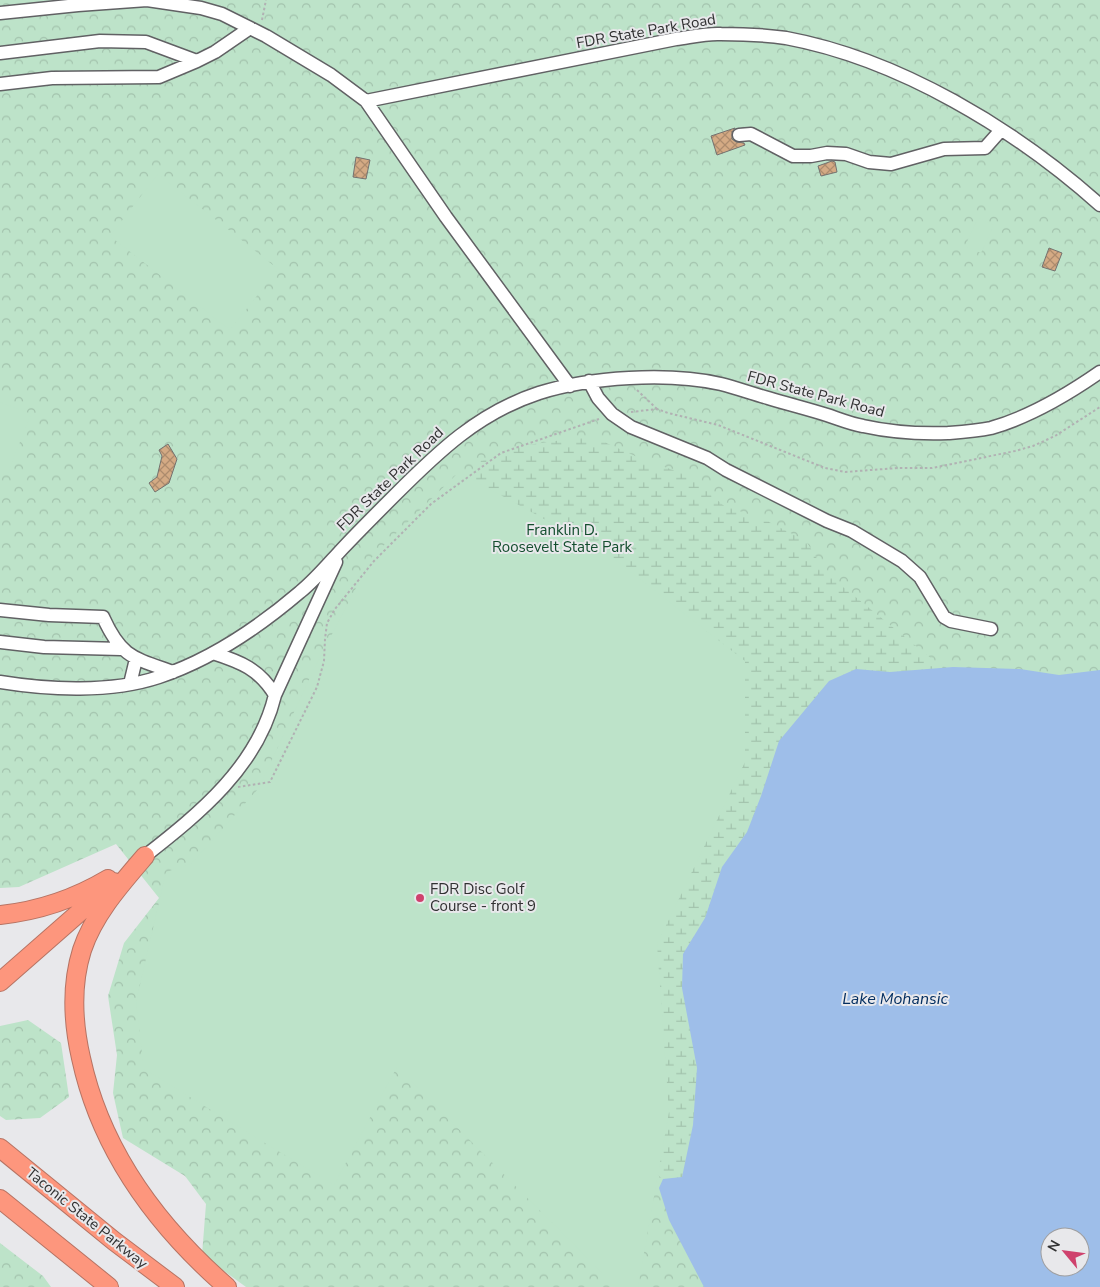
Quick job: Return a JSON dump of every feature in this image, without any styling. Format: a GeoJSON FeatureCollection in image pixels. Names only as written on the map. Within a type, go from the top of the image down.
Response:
{"type":"FeatureCollection","features":[{"type":"Feature","properties":{"kind":"highway"},"geometry":{"type":"LineString","coordinates":[[0,915],[26,911],[71,897],[102,882],[145,856]]}},
{"type":"Feature","properties":{"kind":"highway"},"geometry":{"type":"LineString","coordinates":[[0,982],[145,856]]}},
{"type":"Feature","properties":{"kind":"highway"},"geometry":{"type":"LineString","coordinates":[[145,856],[124,880],[99,915],[82,950],[74,996],[79,1047],[87,1082],[101,1123],[129,1177],[167,1228],[227,1287]]}},
{"type":"Feature","properties":{"kind":"highway","name":"Taconic State Parkway"},"geometry":{"type":"LineString","coordinates":[[0,1148],[114,1241],[175,1287]]}},
{"type":"Feature","properties":{"kind":"highway"},"geometry":{"type":"LineString","coordinates":[[0,1199],[109,1287]]}},
{"type":"Feature","properties":{"kind":"highway"},"geometry":{"type":"LineString","coordinates":[[69,1254],[89,1287]]}},
{"type":"Feature","properties":{"kind":"lane"},"geometry":{"type":"LineString","coordinates":[[0,14],[78,5],[147,0],[201,8],[215,12],[254,30],[331,75],[366,101],[446,217],[570,386]]}},
{"type":"Feature","properties":{"kind":"lane"},"geometry":{"type":"LineString","coordinates":[[0,84],[52,78],[158,77],[197,61],[254,30]]}},
{"type":"Feature","properties":{"kind":"lane","name":"FDR State Park Road"},"geometry":{"type":"LineString","coordinates":[[366,101],[676,39],[720,34],[784,38],[856,58],[912,80],[1001,130],[1043,158],[1100,205]]}},
{"type":"Feature","properties":{"kind":"lane"},"geometry":{"type":"LineString","coordinates":[[0,53],[100,41],[146,42],[197,61]]}},
{"type":"Feature","properties":{"kind":"lane"},"geometry":{"type":"LineString","coordinates":[[739,135],[751,134],[793,156],[811,156],[827,152],[846,154],[869,162],[891,164],[944,148],[985,148],[1001,130]]}},
{"type":"Feature","properties":{"kind":"lane","name":"FDR State Park Road"},"geometry":{"type":"LineString","coordinates":[[0,682],[76,688],[130,684],[157,678],[213,653],[271,615],[299,593],[432,458],[464,432],[495,412],[538,394],[589,381],[686,379],[721,384],[861,426],[932,434],[967,432],[990,428],[1021,417],[1080,386],[1100,372]]}},
{"type":"Feature","properties":{"kind":"lane"},"geometry":{"type":"LineString","coordinates":[[589,381],[598,398],[613,414],[631,427],[707,458],[726,470],[826,521],[852,531],[902,562],[920,577],[944,617],[951,621],[991,629]]}},
{"type":"Feature","properties":{"kind":"lane","name":"FDR State Park Road"},"geometry":{"type":"LineString","coordinates":[[145,856],[192,818],[221,790],[254,746],[272,709],[275,695],[342,549]]}},
{"type":"Feature","properties":{"kind":"lane"},"geometry":{"type":"LineString","coordinates":[[0,610],[49,615],[103,617],[121,649],[136,659],[173,672]]}},
{"type":"Feature","properties":{"kind":"lane"},"geometry":{"type":"LineString","coordinates":[[0,642],[44,647],[121,649]]}},
{"type":"Feature","properties":{"kind":"lane"},"geometry":{"type":"LineString","coordinates":[[213,653],[251,668],[267,682],[275,695]]}},
{"type":"Feature","properties":{"kind":"lane"},"geometry":{"type":"LineString","coordinates":[[130,684],[136,659]]}},
{"type":"Feature","properties":{"kind":"path"},"geometry":{"type":"LineString","coordinates":[[254,30],[264,15],[266,0]]}},
{"type":"Feature","properties":{"kind":"path"},"geometry":{"type":"LineString","coordinates":[[625,379],[657,408],[668,413],[718,425],[825,468],[845,472],[898,468],[932,468],[1015,451],[1055,436],[1100,407]]}},
{"type":"Feature","properties":{"kind":"path"},"geometry":{"type":"LineString","coordinates":[[221,790],[270,782],[317,687],[324,661],[324,640],[327,623],[335,609],[374,561],[431,504],[500,453],[613,414],[657,408]]}},
{"type":"Feature","properties":{"kind":"green space","name":"Franklin D. Roosevelt State Park"},"geometry":{"type":"Polygon","coordinates":[[[0,0],[1100,0],[1100,1287],[246,1287],[202,1255],[206,1204],[185,1176],[123,1138],[113,1093],[117,1055],[108,996],[124,943],[159,898],[116,844],[19,887],[0,888],[0,0]]]}},
{"type":"Feature","properties":{"kind":"green space"},"geometry":{"type":"Polygon","coordinates":[[[158,174],[278,269],[230,330],[110,236],[158,174]]]}},
{"type":"Feature","properties":{"kind":"green space"},"geometry":{"type":"Polygon","coordinates":[[[978,218],[994,225],[981,253],[965,246],[978,218]]]}},
{"type":"Feature","properties":{"kind":"green space"},"geometry":{"type":"Polygon","coordinates":[[[0,402],[31,414],[7,475],[0,473],[0,402]]]}},
{"type":"Feature","properties":{"kind":"green space"},"geometry":{"type":"Polygon","coordinates":[[[591,436],[635,456],[689,476],[723,505],[767,521],[806,541],[826,573],[943,668],[890,672],[856,669],[761,796],[747,832],[722,867],[705,918],[683,954],[697,1068],[693,1125],[682,1177],[663,1179],[639,1161],[467,497],[481,461],[527,445],[591,436]]]}},
{"type":"Feature","properties":{"kind":"green space","name":"FDR Disc Golf Course - front 9"},"geometry":{"type":"Polygon","coordinates":[[[459,472],[609,555],[745,661],[745,762],[657,944],[669,1112],[638,1287],[616,1287],[397,1067],[334,1185],[144,1069],[136,1002],[166,872],[191,864],[259,788],[313,671],[372,557],[459,472]]]}},
{"type":"Feature","properties":{"kind":"green space"},"geometry":{"type":"Polygon","coordinates":[[[28,1020],[61,1043],[69,1097],[40,1118],[6,1120],[0,1116],[0,1026],[28,1020]]]}},
{"type":"Feature","properties":{"kind":"green space"},"geometry":{"type":"Polygon","coordinates":[[[0,1243],[43,1276],[51,1287],[0,1287],[0,1243]]]}},
{"type":"Feature","properties":{"kind":"water","name":"Lake Mohansic"},"geometry":{"type":"Polygon","coordinates":[[[953,667],[1020,669],[1059,675],[1100,670],[1100,1287],[704,1287],[669,1220],[659,1188],[663,1179],[682,1177],[693,1125],[697,1068],[682,988],[683,954],[705,918],[722,867],[747,832],[779,741],[829,681],[856,669],[890,672],[953,667]]]}},
{"type":"Feature","properties":{"kind":"building"},"geometry":{"type":"Polygon","coordinates":[[[735,128],[732,132],[732,139],[745,145],[717,155],[711,136],[735,128]]]}},
{"type":"Feature","properties":{"kind":"building"},"geometry":{"type":"Polygon","coordinates":[[[356,157],[370,160],[366,179],[353,177],[356,157]]]}},
{"type":"Feature","properties":{"kind":"building"},"geometry":{"type":"Polygon","coordinates":[[[832,161],[835,162],[837,172],[821,176],[818,166],[832,161]]]}},
{"type":"Feature","properties":{"kind":"building"},"geometry":{"type":"Polygon","coordinates":[[[1049,248],[1062,253],[1055,271],[1042,267],[1049,248]]]}},
{"type":"Feature","properties":{"kind":"building"},"geometry":{"type":"Polygon","coordinates":[[[168,444],[177,459],[169,483],[155,492],[149,483],[157,477],[162,456],[159,450],[168,444]]]}},
{"type":"Feature","properties":{"kind":"place","name":"FDR Disc Golf Course - front 9"},"geometry":{"type":"Point","coordinates":[420,898]}}]}
